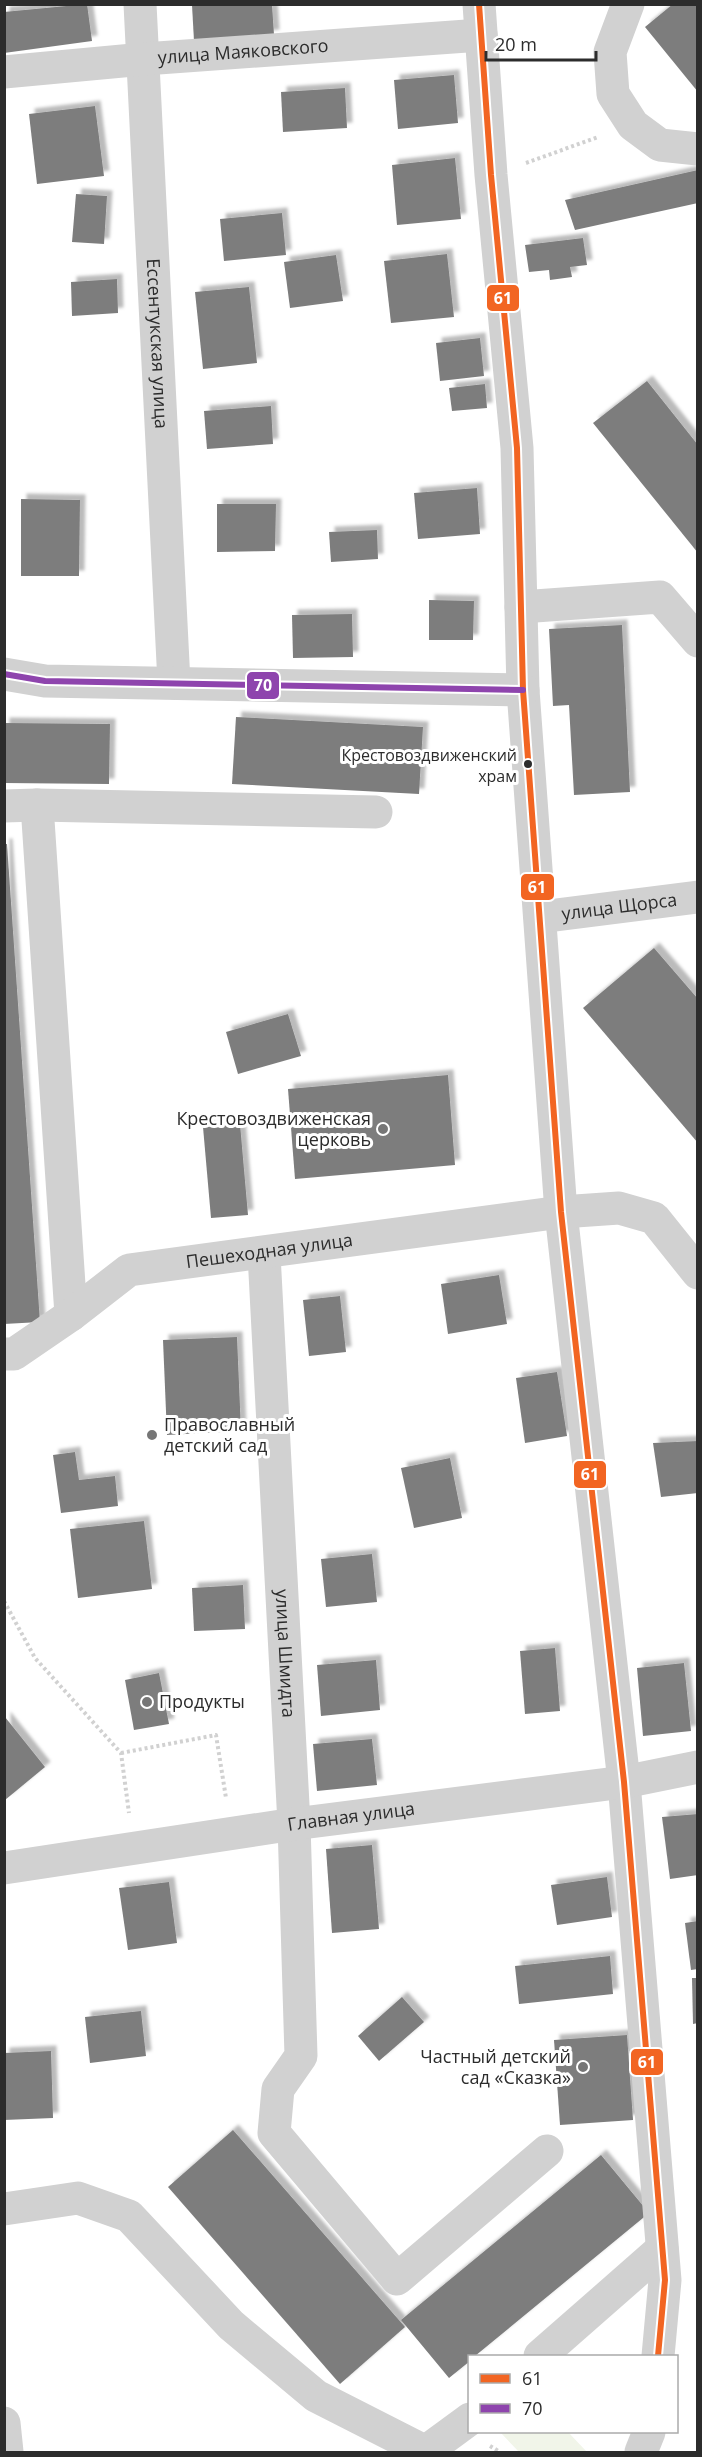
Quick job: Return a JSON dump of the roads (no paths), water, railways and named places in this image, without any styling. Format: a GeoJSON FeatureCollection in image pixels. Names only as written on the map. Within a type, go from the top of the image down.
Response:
{"type":"FeatureCollection","features":[{"type":"Feature","properties":{"kind":"street","name":"Ессентукская улица"},"geometry":{"type":"LineString","coordinates":[[140,4],[174,683]]}},
{"type":"Feature","properties":{"kind":"street"},"geometry":{"type":"LineString","coordinates":[[628,4],[610,52],[613,94],[633,125],[660,145],[698,149]]}},
{"type":"Feature","properties":{"kind":"street","name":"улица Маяковского"},"geometry":{"type":"LineString","coordinates":[[4,72],[144,59],[480,20]]}},
{"type":"Feature","properties":{"kind":"street"},"geometry":{"type":"LineString","coordinates":[[480,20],[491,175],[517,448],[523,690],[561,1212],[624,1782],[665,2280],[658,2355]]}},
{"type":"Feature","properties":{"kind":"street"},"geometry":{"type":"LineString","coordinates":[[522,607],[660,597],[698,641]]}},
{"type":"Feature","properties":{"kind":"street"},"geometry":{"type":"LineString","coordinates":[[4,674],[45,681],[523,690]]}},
{"type":"Feature","properties":{"kind":"street"},"geometry":{"type":"LineString","coordinates":[[37,805],[71,1315]]}},
{"type":"Feature","properties":{"kind":"street"},"geometry":{"type":"LineString","coordinates":[[4,806],[376,812]]}},
{"type":"Feature","properties":{"kind":"street","name":"улица Щорса"},"geometry":{"type":"LineString","coordinates":[[540,917],[698,897]]}},
{"type":"Feature","properties":{"kind":"street","name":"Пешеходная улица"},"geometry":{"type":"LineString","coordinates":[[4,1354],[14,1354],[71,1315],[129,1270],[264,1254],[561,1212],[619,1208],[654,1218],[698,1273]]}},
{"type":"Feature","properties":{"kind":"street","name":"улица Шмидта"},"geometry":{"type":"LineString","coordinates":[[264,1254],[294,1824],[301,2056],[278,2089],[274,2133],[397,2279],[548,2151]]}},
{"type":"Feature","properties":{"kind":"street","name":"Главная улица"},"geometry":{"type":"LineString","coordinates":[[4,1868],[294,1824],[624,1782],[698,1767]]}},
{"type":"Feature","properties":{"kind":"street"},"geometry":{"type":"LineString","coordinates":[[4,2209],[78,2198],[129,2216],[231,2325],[316,2396],[440,2450],[468,2421]]}},
{"type":"Feature","properties":{"kind":"street"},"geometry":{"type":"LineString","coordinates":[[541,2355],[662,2249]]}},
{"type":"Feature","properties":{"kind":"street"},"geometry":{"type":"LineString","coordinates":[[4,2423],[7,2452]]}},
{"type":"Feature","properties":{"kind":"street"},"geometry":{"type":"LineString","coordinates":[[641,2452],[649,2433]]}},
{"type":"Feature","properties":{"kind":"place","name":"Крестовоздвиженский храм"},"geometry":{"type":"Point","coordinates":[528,764]}},
{"type":"Feature","properties":{"kind":"place","name":"Крестовоздвиженская церковь"},"geometry":{"type":"Point","coordinates":[383,1129]}},
{"type":"Feature","properties":{"kind":"place","name":"Православный детский сад"},"geometry":{"type":"Point","coordinates":[152,1435]}},
{"type":"Feature","properties":{"kind":"place","name":"Продукты"},"geometry":{"type":"Point","coordinates":[147,1702]}},
{"type":"Feature","properties":{"kind":"place","name":"Частный детский сад «Сказка»"},"geometry":{"type":"Point","coordinates":[583,2067]}}]}
